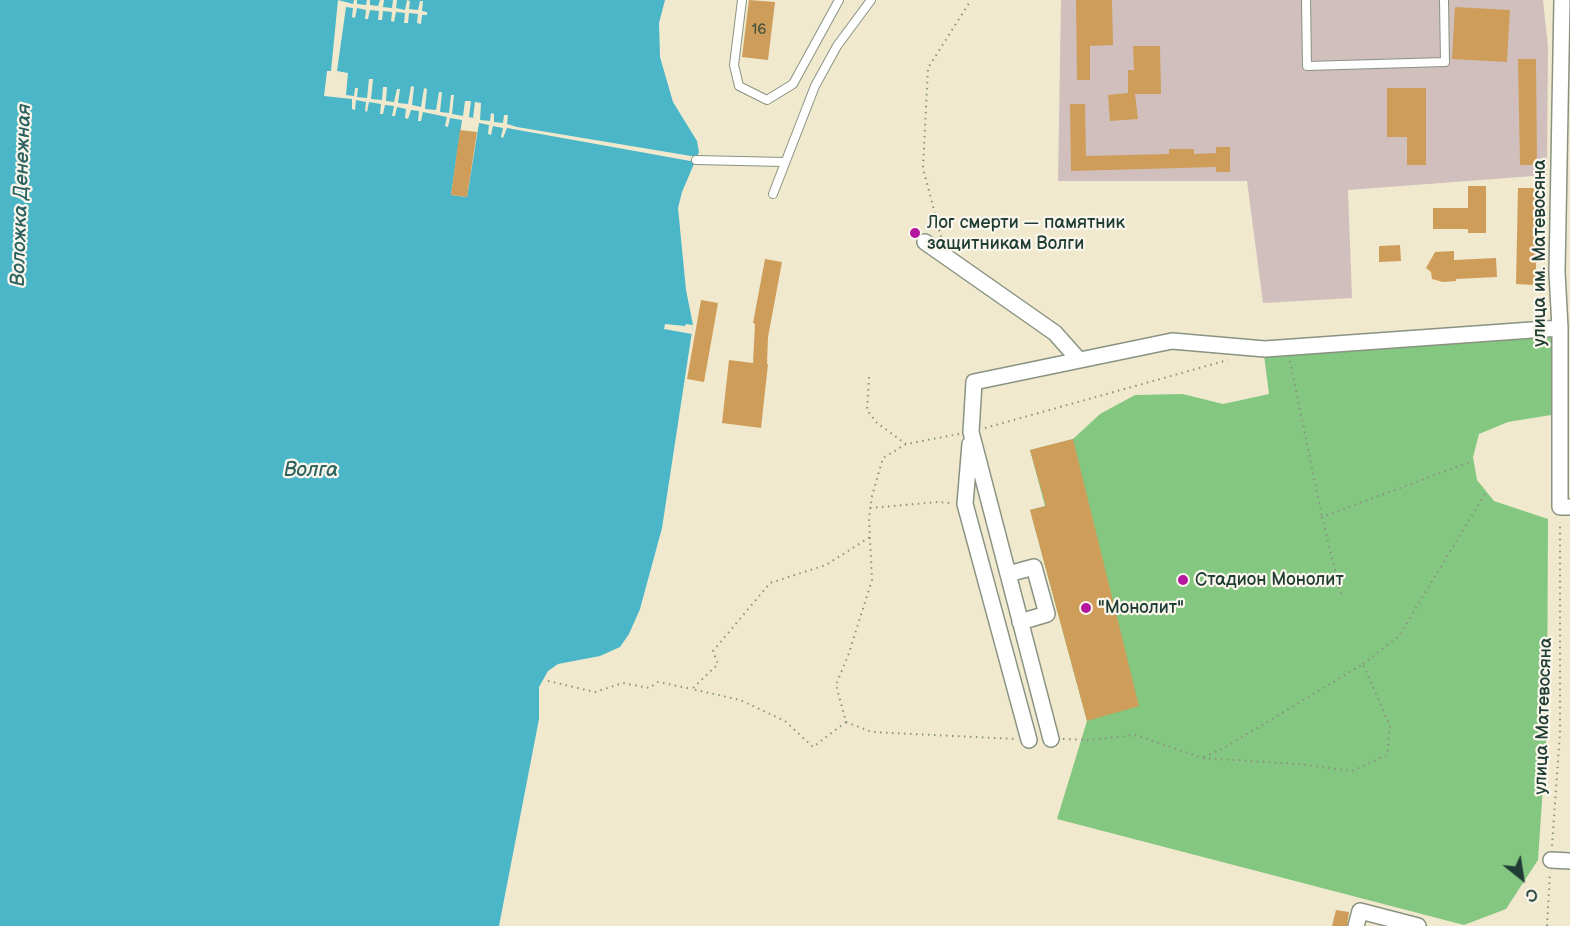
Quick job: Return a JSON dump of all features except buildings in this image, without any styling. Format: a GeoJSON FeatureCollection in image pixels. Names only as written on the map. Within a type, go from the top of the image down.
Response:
{"type":"FeatureCollection","features":[{"type":"Feature","properties":{"kind":"street","name":"улица им. Матевосяна"},"geometry":{"type":"LineString","coordinates":[[1562,0],[1565,133],[1564,272],[1560,328],[1565,407],[1565,507]]}},
{"type":"Feature","properties":{"kind":"street"},"geometry":{"type":"LineString","coordinates":[[925,242],[1055,333],[1079,360]]}},
{"type":"Feature","properties":{"kind":"street"},"geometry":{"type":"LineString","coordinates":[[1029,740],[965,504],[974,382],[1172,341],[1265,349],[1560,328]]}},
{"type":"Feature","properties":{"kind":"street"},"geometry":{"type":"LineString","coordinates":[[971,432],[1051,739]]}},
{"type":"Feature","properties":{"kind":"street"},"geometry":{"type":"LineString","coordinates":[[965,504],[988,497]]}},
{"type":"Feature","properties":{"kind":"street"},"geometry":{"type":"LineString","coordinates":[[1008,574],[1034,567],[1047,614],[1020,622]]}},
{"type":"Feature","properties":{"kind":"street"},"geometry":{"type":"LineString","coordinates":[[1014,598],[1040,591]]}},
{"type":"Feature","properties":{"kind":"street"},"geometry":{"type":"LineString","coordinates":[[1551,860],[1570,861]]}},
{"type":"Feature","properties":{"kind":"street"},"geometry":{"type":"LineString","coordinates":[[1356,926],[1360,911],[1418,926]]}},
{"type":"Feature","properties":{"kind":"lane"},"geometry":{"type":"LineString","coordinates":[[742,0],[734,65],[739,86],[767,100],[793,84],[839,0]]}},
{"type":"Feature","properties":{"kind":"lane"},"geometry":{"type":"LineString","coordinates":[[772,194],[815,86],[837,46],[871,0]]}},
{"type":"Feature","properties":{"kind":"lane"},"geometry":{"type":"LineString","coordinates":[[1306,0],[1307,66],[1445,62],[1444,0]]}},
{"type":"Feature","properties":{"kind":"lane"},"geometry":{"type":"LineString","coordinates":[[696,160],[784,162]]}},
{"type":"Feature","properties":{"kind":"path"},"geometry":{"type":"LineString","coordinates":[[946,257],[923,168],[928,68],[971,0]]}},
{"type":"Feature","properties":{"kind":"path"},"geometry":{"type":"LineString","coordinates":[[846,722],[836,685],[849,653],[872,580],[870,508],[883,458],[906,444],[971,432],[1232,359]]}},
{"type":"Feature","properties":{"kind":"path"},"geometry":{"type":"LineString","coordinates":[[1291,370],[1341,594]]}},
{"type":"Feature","properties":{"kind":"path"},"geometry":{"type":"LineString","coordinates":[[869,377],[867,410],[877,423],[906,444]]}},
{"type":"Feature","properties":{"kind":"path"},"geometry":{"type":"LineString","coordinates":[[1322,517],[1470,462]]}},
{"type":"Feature","properties":{"kind":"path"},"geometry":{"type":"LineString","coordinates":[[1202,758],[1224,748],[1363,664],[1399,636],[1486,492]]}},
{"type":"Feature","properties":{"kind":"path"},"geometry":{"type":"LineString","coordinates":[[870,508],[938,502],[965,504]]}},
{"type":"Feature","properties":{"kind":"path","name":"улица Матевосяна"},"geometry":{"type":"LineString","coordinates":[[1547,926],[1560,733],[1565,507]]}},
{"type":"Feature","properties":{"kind":"path"},"geometry":{"type":"LineString","coordinates":[[692,689],[718,664],[713,651],[770,583],[826,566],[870,537]]}},
{"type":"Feature","properties":{"kind":"path"},"geometry":{"type":"LineString","coordinates":[[1051,739],[1088,740],[1136,735],[1202,758],[1298,764],[1352,771],[1387,755],[1390,726],[1363,664]]}},
{"type":"Feature","properties":{"kind":"path"},"geometry":{"type":"LineString","coordinates":[[548,681],[595,692],[623,683],[649,688],[658,682],[740,700],[785,721],[813,747],[846,722]]}},
{"type":"Feature","properties":{"kind":"path"},"geometry":{"type":"LineString","coordinates":[[846,722],[872,732],[1029,740]]}},
{"type":"Feature","properties":{"kind":"shaded area"},"geometry":{"type":"Polygon","coordinates":[[[1061,0],[1543,0],[1548,47],[1547,175],[1348,190],[1352,298],[1263,303],[1247,181],[1058,181],[1061,0]]]}},
{"type":"Feature","properties":{"kind":"green space"},"geometry":{"type":"Polygon","coordinates":[[[1551,334],[1551,415],[1508,422],[1479,434],[1473,457],[1477,480],[1494,501],[1548,519],[1547,727],[1538,860],[1506,909],[1464,925],[1057,819],[1087,721],[1030,510],[1045,506],[1030,450],[1073,439],[1100,414],[1135,395],[1183,394],[1223,404],[1269,394],[1264,355],[1551,334]]]}},
{"type":"Feature","properties":{"kind":"water","name":"Волга"},"geometry":{"type":"Polygon","coordinates":[[[0,0],[665,0],[659,23],[660,57],[673,102],[697,141],[699,152],[682,192],[678,208],[686,290],[693,325],[662,528],[640,609],[629,634],[620,647],[600,656],[558,664],[548,671],[539,687],[539,719],[499,926],[0,926],[0,0]]]}},
{"type":"Feature","properties":{"kind":"pier"},"geometry":{"type":"Polygon","coordinates":[[[338,0],[353,4],[354,0],[357,0],[357,4],[366,5],[367,0],[370,0],[370,5],[378,6],[380,0],[384,0],[383,7],[392,8],[393,0],[397,0],[396,8],[405,10],[407,0],[410,1],[409,9],[418,10],[420,1],[423,1],[422,11],[427,12],[427,15],[422,15],[421,24],[417,23],[418,14],[409,13],[408,23],[404,23],[405,13],[396,12],[394,22],[391,21],[392,12],[383,11],[382,20],[378,20],[379,11],[370,10],[368,19],[365,19],[366,10],[357,8],[355,18],[352,17],[353,8],[346,7],[337,71],[348,73],[346,95],[354,96],[355,88],[358,88],[357,97],[367,98],[369,79],[373,79],[371,99],[382,100],[383,87],[387,87],[386,101],[394,102],[397,89],[400,89],[398,103],[408,104],[411,86],[414,87],[412,105],[421,107],[424,88],[427,89],[425,109],[436,110],[439,92],[442,92],[440,112],[449,113],[451,95],[454,95],[452,114],[463,116],[465,101],[471,101],[469,117],[473,118],[475,102],[481,103],[480,120],[490,121],[491,113],[494,114],[494,122],[503,123],[504,115],[508,115],[507,124],[517,127],[697,157],[696,162],[507,128],[503,138],[501,137],[503,128],[493,126],[491,135],[488,134],[489,125],[479,123],[467,197],[451,195],[462,120],[450,118],[448,127],[445,126],[447,117],[423,112],[421,121],[418,121],[419,111],[411,110],[408,119],[405,118],[406,109],[397,107],[395,116],[392,116],[394,106],[385,105],[383,114],[380,114],[381,104],[369,102],[367,112],[365,111],[366,102],[356,100],[355,110],[352,109],[352,99],[324,96],[327,71],[331,71],[338,0]]]}},
{"type":"Feature","properties":{"kind":"pier"},"geometry":{"type":"Polygon","coordinates":[[[665,324],[693,325],[692,334],[664,329],[665,324]]]}},
{"type":"Feature","properties":{"kind":"place","name":"Лог смерти — памятник защитникам Волги"},"geometry":{"type":"Point","coordinates":[915,233]}},
{"type":"Feature","properties":{"kind":"place","name":"Стадион Монолит"},"geometry":{"type":"Point","coordinates":[1183,580]}},
{"type":"Feature","properties":{"kind":"place","name":"\"Монолит\""},"geometry":{"type":"Point","coordinates":[1086,608]}},
{"type":"Feature","properties":{"kind":"water label","name":"Воложка Денежная"},"geometry":{"type":"Point","coordinates":[22,195]}}]}
